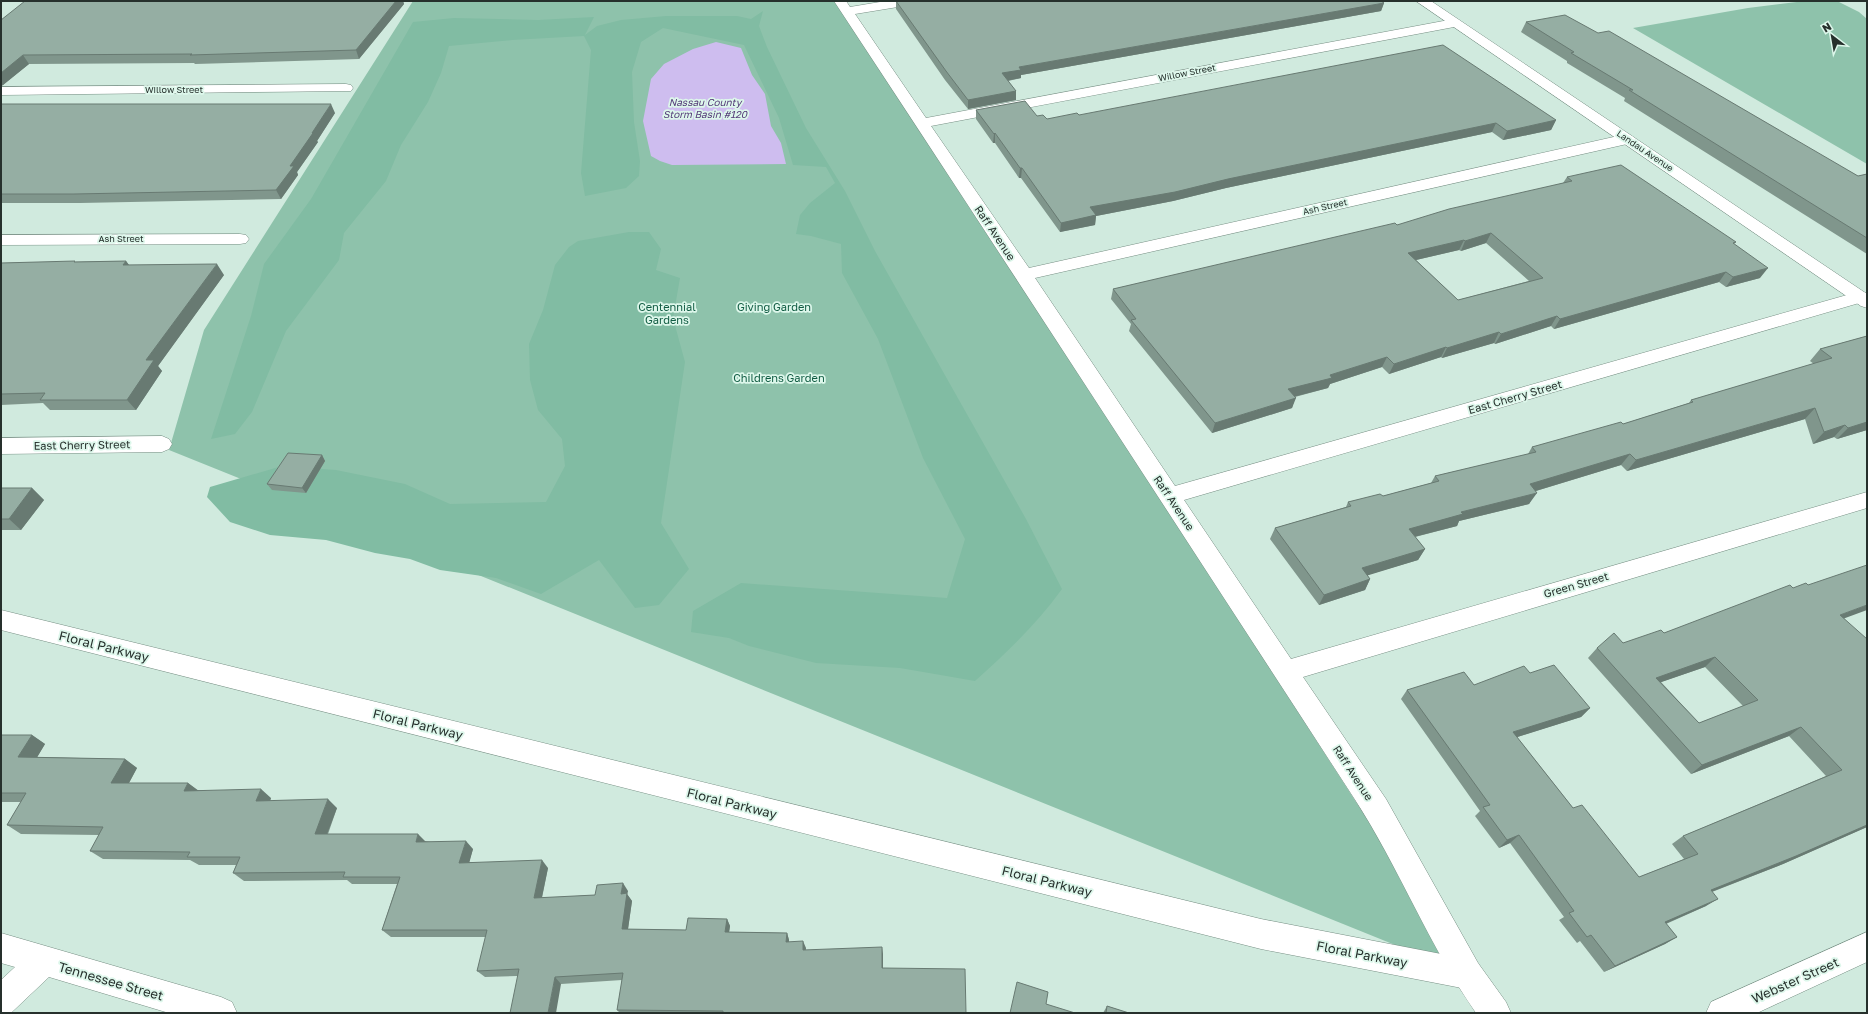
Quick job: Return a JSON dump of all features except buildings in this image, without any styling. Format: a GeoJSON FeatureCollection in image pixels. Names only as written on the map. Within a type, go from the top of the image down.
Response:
{"type":"FeatureCollection","features":[{"type":"Feature","properties":{"kind":"street"},"geometry":{"type":"LineString","coordinates":[[844,6],[910,1]]}},
{"type":"Feature","properties":{"kind":"street","name":"Landau Avenue"},"geometry":{"type":"LineString","coordinates":[[1422,1],[1864,299]]}},
{"type":"Feature","properties":{"kind":"street","name":"Raff Avenue"},"geometry":{"type":"LineString","coordinates":[[844,6],[1024,275],[1376,808],[1467,974],[1495,1013]]}},
{"type":"Feature","properties":{"kind":"street","name":"Willow Street"},"geometry":{"type":"LineString","coordinates":[[921,123],[1454,23]]}},
{"type":"Feature","properties":{"kind":"street","name":"Willow Street"},"geometry":{"type":"LineString","coordinates":[[1,91],[346,88]]}},
{"type":"Feature","properties":{"kind":"street","name":"Ash Street"},"geometry":{"type":"LineString","coordinates":[[1024,275],[1627,139]]}},
{"type":"Feature","properties":{"kind":"street","name":"Ash Street"},"geometry":{"type":"LineString","coordinates":[[1,240],[240,239]]}},
{"type":"Feature","properties":{"kind":"street","name":"East Cherry Street"},"geometry":{"type":"LineString","coordinates":[[1169,496],[1864,299]]}},
{"type":"Feature","properties":{"kind":"street","name":"East Cherry Street"},"geometry":{"type":"LineString","coordinates":[[1,446],[162,444]]}},
{"type":"Feature","properties":{"kind":"street","name":"Green Street"},"geometry":{"type":"LineString","coordinates":[[1286,671],[1867,500]]}},
{"type":"Feature","properties":{"kind":"street","name":"Floral Parkway"},"geometry":{"type":"LineString","coordinates":[[1,620],[1261,934],[1467,974]]}},
{"type":"Feature","properties":{"kind":"street","name":"Webster Street"},"geometry":{"type":"LineString","coordinates":[[1722,1013],[1867,947]]}},
{"type":"Feature","properties":{"kind":"street","name":"Tennessee Street"},"geometry":{"type":"LineString","coordinates":[[1,948],[221,1013]]}},
{"type":"Feature","properties":{"kind":"street"},"geometry":{"type":"LineString","coordinates":[[1,1001],[44,961]]}},
{"type":"Feature","properties":{"kind":"green space","name":"Centennial Gardens"},"geometry":{"type":"Polygon","coordinates":[[[413,1],[839,1],[1467,974],[169,450],[204,330],[413,1]]]}},
{"type":"Feature","properties":{"kind":"green space"},"geometry":{"type":"Polygon","coordinates":[[[1805,1],[1837,1],[1859,12],[1867,19],[1867,164],[1633,28],[1748,8],[1805,1]]]}},
{"type":"Feature","properties":{"kind":"green space"},"geometry":{"type":"Polygon","coordinates":[[[763,11],[759,26],[767,47],[806,128],[845,191],[875,251],[1026,519],[1062,589],[1032,626],[975,681],[900,668],[816,663],[749,646],[729,638],[691,632],[693,611],[741,583],[947,598],[965,539],[923,458],[878,339],[842,273],[841,244],[811,236],[796,234],[800,215],[810,203],[835,183],[826,167],[793,165],[779,118],[744,45],[663,28],[641,42],[632,72],[634,122],[640,161],[639,176],[626,188],[585,196],[581,173],[591,50],[584,36],[512,40],[449,46],[441,73],[428,102],[401,145],[386,181],[344,233],[339,260],[286,331],[252,412],[235,434],[211,439],[251,316],[264,264],[311,199],[413,22],[454,18],[538,20],[594,17],[585,35],[597,26],[621,20],[666,16],[737,16],[751,19],[763,11]]]}},
{"type":"Feature","properties":{"kind":"green space"},"geometry":{"type":"Polygon","coordinates":[[[629,232],[649,232],[661,249],[656,270],[680,278],[673,318],[685,362],[661,523],[689,569],[659,605],[635,608],[599,560],[541,594],[496,578],[440,570],[410,559],[375,553],[326,540],[270,535],[230,522],[207,497],[210,487],[282,466],[336,470],[405,484],[450,504],[546,502],[565,466],[562,439],[538,410],[530,380],[529,344],[543,310],[555,265],[569,247],[578,241],[629,232]]]}},
{"type":"Feature","properties":{"kind":"water","name":"Nassau County Storm Basin #120"},"geometry":{"type":"Polygon","coordinates":[[[716,42],[741,48],[752,75],[765,94],[771,126],[781,143],[786,164],[672,165],[651,156],[643,121],[651,79],[664,64],[693,49],[716,42]]]}},
{"type":"Feature","properties":{"kind":"park label","name":"Giving Garden"},"geometry":{"type":"Point","coordinates":[774,307]}},
{"type":"Feature","properties":{"kind":"park label","name":"Childrens Garden"},"geometry":{"type":"Point","coordinates":[779,378]}}]}
